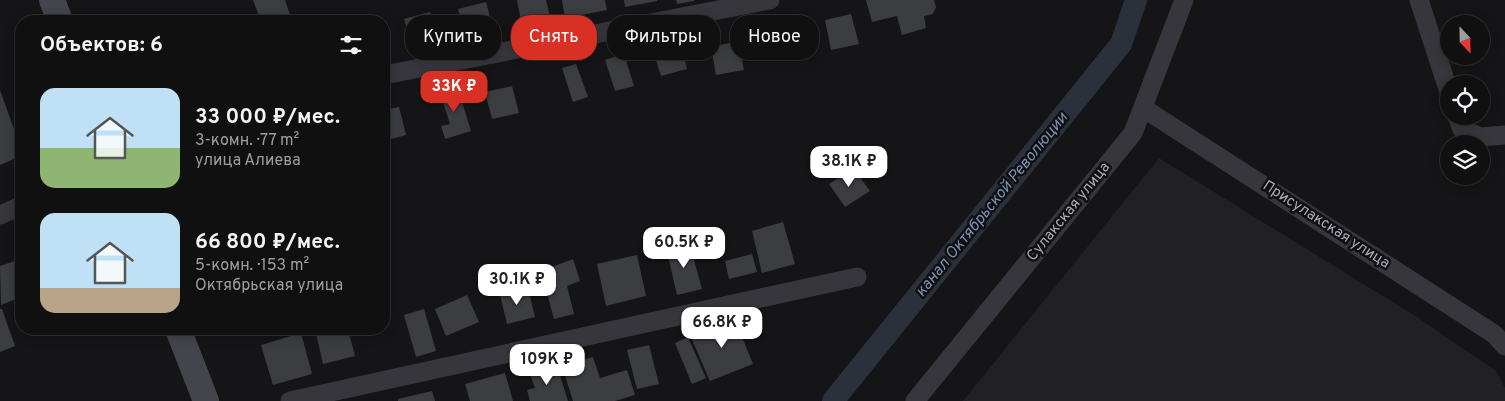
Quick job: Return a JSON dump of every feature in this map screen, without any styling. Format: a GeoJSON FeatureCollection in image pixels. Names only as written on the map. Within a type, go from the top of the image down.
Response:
{"type":"FeatureCollection","features":[{"type":"Feature","properties":{"kind":"street"},"geometry":{"type":"LineString","coordinates":[[52,0],[58,15]]}},
{"type":"Feature","properties":{"kind":"street"},"geometry":{"type":"LineString","coordinates":[[390,74],[770,0]]}},
{"type":"Feature","properties":{"kind":"street","name":"Сулакская улица"},"geometry":{"type":"LineString","coordinates":[[915,401],[1133,133],[1184,0]]}},
{"type":"Feature","properties":{"kind":"street"},"geometry":{"type":"LineString","coordinates":[[1420,0],[1444,75]]}},
{"type":"Feature","properties":{"kind":"street","name":"Присулакская улица"},"geometry":{"type":"LineString","coordinates":[[1143,108],[1486,328],[1505,346]]}},
{"type":"Feature","properties":{"kind":"street"},"geometry":{"type":"LineString","coordinates":[[1460,125],[1462,129],[1480,137],[1505,135]]}},
{"type":"Feature","properties":{"kind":"street"},"geometry":{"type":"LineString","coordinates":[[0,215],[15,209]]}},
{"type":"Feature","properties":{"kind":"street"},"geometry":{"type":"LineString","coordinates":[[290,401],[857,277]]}},
{"type":"Feature","properties":{"kind":"street"},"geometry":{"type":"LineString","coordinates":[[180,335],[206,401]]}},
{"type":"Feature","properties":{"kind":"shaded area"},"geometry":{"type":"Polygon","coordinates":[[[1159,158],[1417,317],[1496,371],[1505,388],[1505,401],[963,401],[1159,158]]]}},
{"type":"Feature","properties":{"kind":"building"},"geometry":{"type":"Polygon","coordinates":[[[253,0],[285,0],[290,15],[259,15],[253,0]]]}},
{"type":"Feature","properties":{"kind":"building"},"geometry":{"type":"Polygon","coordinates":[[[517,0],[546,0],[550,15],[520,15],[517,0]]]}},
{"type":"Feature","properties":{"kind":"building"},"geometry":{"type":"Polygon","coordinates":[[[562,0],[605,0],[607,10],[581,15],[564,15],[562,0]]]}},
{"type":"Feature","properties":{"kind":"building"},"geometry":{"type":"Polygon","coordinates":[[[624,0],[657,0],[657,1],[625,7],[624,0]]]}},
{"type":"Feature","properties":{"kind":"building"},"geometry":{"type":"Polygon","coordinates":[[[676,0],[694,0],[694,1],[677,4],[676,0]]]}},
{"type":"Feature","properties":{"kind":"building"},"geometry":{"type":"Polygon","coordinates":[[[866,0],[934,0],[936,7],[933,14],[924,16],[926,28],[902,35],[897,16],[872,22],[866,0]]]}},
{"type":"Feature","properties":{"kind":"building"},"geometry":{"type":"Polygon","coordinates":[[[486,2],[490,15],[460,15],[458,9],[486,2]]]}},
{"type":"Feature","properties":{"kind":"building"},"geometry":{"type":"Polygon","coordinates":[[[430,12],[431,15],[419,15],[430,12]]]}},
{"type":"Feature","properties":{"kind":"building"},"geometry":{"type":"Polygon","coordinates":[[[851,14],[859,44],[831,50],[825,20],[851,14]]]}},
{"type":"Feature","properties":{"kind":"building"},"geometry":{"type":"Polygon","coordinates":[[[730,43],[730,60],[742,60],[744,70],[716,75],[713,60],[720,60],[720,45],[730,43]]]}},
{"type":"Feature","properties":{"kind":"building"},"geometry":{"type":"Polygon","coordinates":[[[605,60],[626,60],[634,86],[615,91],[605,60]]]}},
{"type":"Feature","properties":{"kind":"building"},"geometry":{"type":"Polygon","coordinates":[[[656,60],[685,60],[687,69],[661,76],[656,60]]]}},
{"type":"Feature","properties":{"kind":"building"},"geometry":{"type":"Polygon","coordinates":[[[576,64],[588,97],[573,102],[562,68],[576,64]]]}},
{"type":"Feature","properties":{"kind":"building"},"geometry":{"type":"Polygon","coordinates":[[[457,86],[471,131],[445,139],[441,126],[450,124],[439,90],[457,86]]]}},
{"type":"Feature","properties":{"kind":"building"},"geometry":{"type":"Polygon","coordinates":[[[512,86],[519,113],[492,119],[485,92],[512,86]]]}},
{"type":"Feature","properties":{"kind":"building"},"geometry":{"type":"Polygon","coordinates":[[[0,90],[15,132],[15,159],[0,165],[0,90]]]}},
{"type":"Feature","properties":{"kind":"building"},"geometry":{"type":"Polygon","coordinates":[[[399,107],[406,135],[390,139],[390,109],[399,107]]]}},
{"type":"Feature","properties":{"kind":"building"},"geometry":{"type":"Polygon","coordinates":[[[853,168],[870,191],[845,207],[829,184],[853,168]]]}},
{"type":"Feature","properties":{"kind":"building"},"geometry":{"type":"Polygon","coordinates":[[[783,222],[795,264],[762,273],[752,231],[783,222]]]}},
{"type":"Feature","properties":{"kind":"building"},"geometry":{"type":"Polygon","coordinates":[[[689,242],[702,289],[677,295],[666,247],[689,242]]]}},
{"type":"Feature","properties":{"kind":"building"},"geometry":{"type":"Polygon","coordinates":[[[752,254],[757,272],[729,279],[725,261],[752,254]]]}},
{"type":"Feature","properties":{"kind":"building"},"geometry":{"type":"Polygon","coordinates":[[[637,255],[646,296],[606,306],[597,264],[637,255]]]}},
{"type":"Feature","properties":{"kind":"building"},"geometry":{"type":"Polygon","coordinates":[[[573,259],[580,281],[567,286],[574,314],[554,319],[541,271],[573,259]]]}},
{"type":"Feature","properties":{"kind":"building"},"geometry":{"type":"Polygon","coordinates":[[[15,261],[15,299],[1,305],[0,266],[15,261]]]}},
{"type":"Feature","properties":{"kind":"building"},"geometry":{"type":"Polygon","coordinates":[[[528,288],[535,317],[507,324],[500,295],[528,288]]]}},
{"type":"Feature","properties":{"kind":"building"},"geometry":{"type":"Polygon","coordinates":[[[467,295],[479,322],[446,336],[435,309],[467,295]]]}},
{"type":"Feature","properties":{"kind":"building"},"geometry":{"type":"Polygon","coordinates":[[[0,309],[2,309],[15,346],[0,352],[0,309]]]}},
{"type":"Feature","properties":{"kind":"building"},"geometry":{"type":"Polygon","coordinates":[[[424,309],[436,351],[416,357],[404,315],[424,309]]]}},
{"type":"Feature","properties":{"kind":"building"},"geometry":{"type":"Polygon","coordinates":[[[734,317],[753,364],[710,381],[690,335],[734,317]]]}},
{"type":"Feature","properties":{"kind":"building"},"geometry":{"type":"Polygon","coordinates":[[[294,335],[302,335],[312,374],[273,385],[261,345],[294,335]]]}},
{"type":"Feature","properties":{"kind":"building"},"geometry":{"type":"Polygon","coordinates":[[[316,335],[350,335],[355,356],[323,364],[316,335]]]}},
{"type":"Feature","properties":{"kind":"building"},"geometry":{"type":"Polygon","coordinates":[[[688,337],[706,378],[692,384],[675,343],[688,337]]]}},
{"type":"Feature","properties":{"kind":"building"},"geometry":{"type":"Polygon","coordinates":[[[649,345],[659,384],[637,389],[627,350],[649,345]]]}},
{"type":"Feature","properties":{"kind":"building"},"geometry":{"type":"Polygon","coordinates":[[[593,357],[600,378],[627,370],[635,395],[615,401],[573,401],[562,366],[593,357]]]}},
{"type":"Feature","properties":{"kind":"building"},"geometry":{"type":"Polygon","coordinates":[[[557,366],[568,401],[530,401],[527,390],[535,388],[530,374],[557,366]]]}},
{"type":"Feature","properties":{"kind":"building"},"geometry":{"type":"Polygon","coordinates":[[[505,373],[513,401],[470,401],[465,384],[505,373]]]}},
{"type":"Feature","properties":{"kind":"building"},"geometry":{"type":"Polygon","coordinates":[[[432,391],[435,401],[398,401],[398,399],[432,391]]]}},
{"type":"Feature","properties":{"kind":"waterway","name":"канал Октябрьской Революции"},"geometry":{"type":"LineString","coordinates":[[833,401],[1121,44],[1136,0]]}}]}
